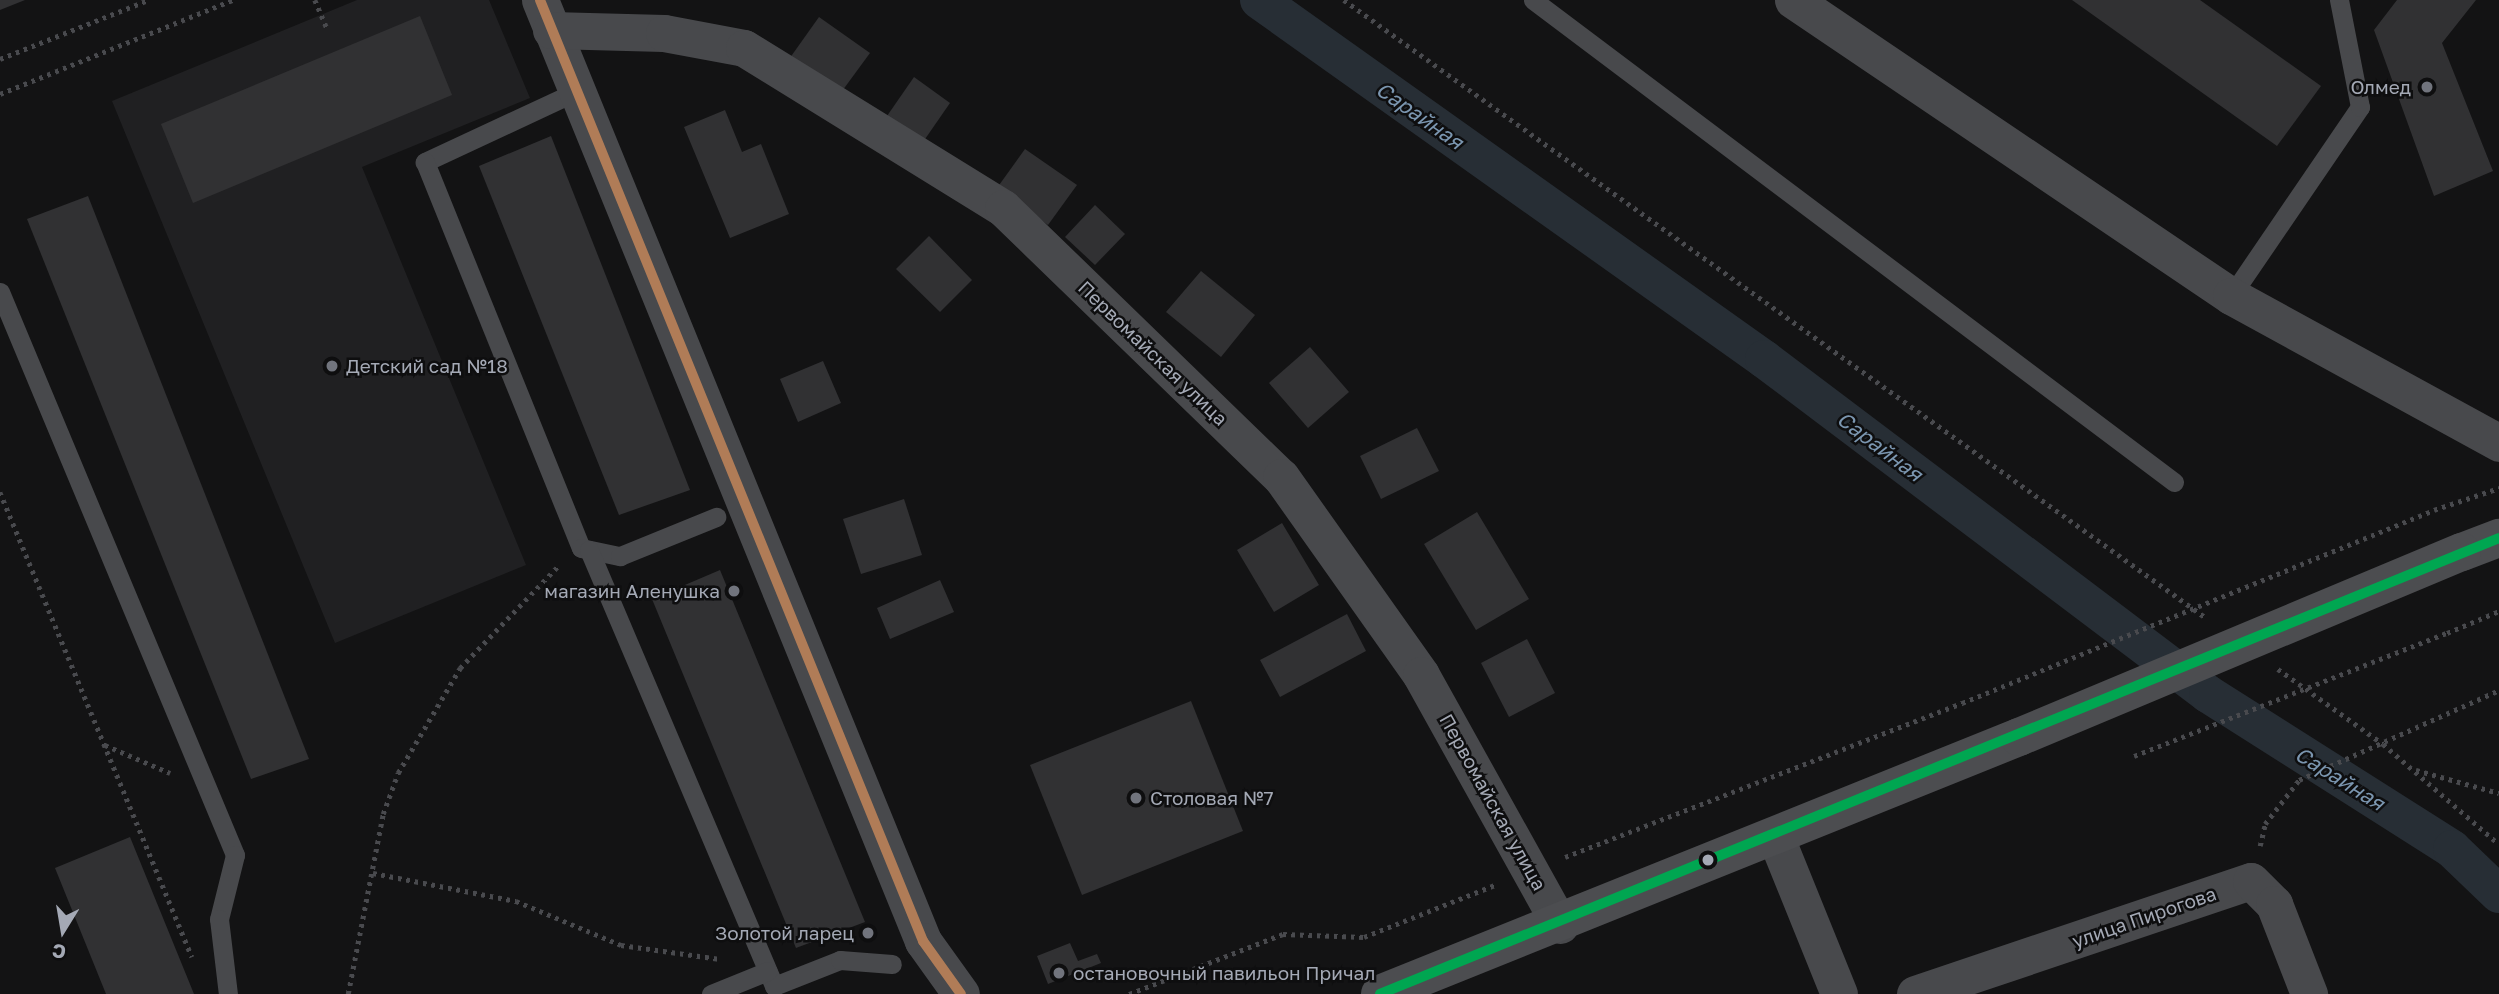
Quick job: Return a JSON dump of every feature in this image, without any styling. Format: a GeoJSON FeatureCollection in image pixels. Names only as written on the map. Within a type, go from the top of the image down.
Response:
{"type":"FeatureCollection","features":[{"type":"Feature","properties":{"kind":"main road"},"geometry":{"type":"LineString","coordinates":[[1390,992],[1776,838],[2499,538]]}},
{"type":"Feature","properties":{"kind":"street"},"geometry":{"type":"LineString","coordinates":[[1793,0],[2231,296],[2499,443]]}},
{"type":"Feature","properties":{"kind":"street"},"geometry":{"type":"LineString","coordinates":[[545,15],[923,942],[961,994]]}},
{"type":"Feature","properties":{"kind":"street","name":"Первомайская улица"},"geometry":{"type":"LineString","coordinates":[[545,15],[744,48],[1003,208],[1281,477],[1421,675],[1560,925]]}},
{"type":"Feature","properties":{"kind":"street"},"geometry":{"type":"LineString","coordinates":[[1776,838],[1839,994]]}},
{"type":"Feature","properties":{"kind":"street"},"geometry":{"type":"LineString","coordinates":[[2251,881],[2274,904],[2309,994]]}},
{"type":"Feature","properties":{"kind":"street","name":"улица Пирогова"},"geometry":{"type":"LineString","coordinates":[[1915,994],[2251,881]]}},
{"type":"Feature","properties":{"kind":"lane"},"geometry":{"type":"LineString","coordinates":[[1533,0],[2174,482]]}},
{"type":"Feature","properties":{"kind":"lane"},"geometry":{"type":"LineString","coordinates":[[2231,296],[2360,107],[2339,0]]}},
{"type":"Feature","properties":{"kind":"lane"},"geometry":{"type":"LineString","coordinates":[[575,92],[425,162],[585,549],[774,986],[840,960],[892,964]]}},
{"type":"Feature","properties":{"kind":"lane"},"geometry":{"type":"LineString","coordinates":[[0,292],[235,855],[219,919],[229,994]]}},
{"type":"Feature","properties":{"kind":"lane"},"geometry":{"type":"LineString","coordinates":[[585,549],[620,556],[716,517]]}},
{"type":"Feature","properties":{"kind":"lane"},"geometry":{"type":"LineString","coordinates":[[711,994],[768,971]]}},
{"type":"Feature","properties":{"kind":"path"},"geometry":{"type":"LineString","coordinates":[[0,59],[148,0]]}},
{"type":"Feature","properties":{"kind":"path"},"geometry":{"type":"LineString","coordinates":[[0,94],[233,0]]}},
{"type":"Feature","properties":{"kind":"path"},"geometry":{"type":"LineString","coordinates":[[315,0],[328,30]]}},
{"type":"Feature","properties":{"kind":"path"},"geometry":{"type":"LineString","coordinates":[[1344,0],[2214,623]]}},
{"type":"Feature","properties":{"kind":"path"},"geometry":{"type":"LineString","coordinates":[[1962,703],[2434,510],[2499,488]]}},
{"type":"Feature","properties":{"kind":"path"},"geometry":{"type":"LineString","coordinates":[[0,492],[195,963]]}},
{"type":"Feature","properties":{"kind":"path"},"geometry":{"type":"LineString","coordinates":[[348,994],[383,814],[422,724],[460,668],[540,580],[585,549]]}},
{"type":"Feature","properties":{"kind":"path"},"geometry":{"type":"LineString","coordinates":[[2134,756],[2499,611]]}},
{"type":"Feature","properties":{"kind":"path"},"geometry":{"type":"LineString","coordinates":[[2270,664],[2383,744],[2499,845]]}},
{"type":"Feature","properties":{"kind":"path"},"geometry":{"type":"LineString","coordinates":[[2251,881],[2265,824],[2299,780],[2499,690]]}},
{"type":"Feature","properties":{"kind":"path"},"geometry":{"type":"LineString","coordinates":[[105,745],[208,791]]}},
{"type":"Feature","properties":{"kind":"path"},"geometry":{"type":"LineString","coordinates":[[2412,769],[2499,793]]}},
{"type":"Feature","properties":{"kind":"path"},"geometry":{"type":"LineString","coordinates":[[373,873],[516,901],[621,944],[768,971]]}},
{"type":"Feature","properties":{"kind":"shaded area","name":"Детский сад №18"},"geometry":{"type":"Polygon","coordinates":[[[357,0],[489,0],[530,98],[362,167],[526,565],[335,643],[112,101],[357,0]]]}},
{"type":"Feature","properties":{"kind":"building"},"geometry":{"type":"Polygon","coordinates":[[[0,0],[25,0],[0,10],[0,0]]]}},
{"type":"Feature","properties":{"kind":"building"},"geometry":{"type":"Polygon","coordinates":[[[2072,0],[2200,0],[2321,86],[2277,146],[2072,0]]]}},
{"type":"Feature","properties":{"kind":"building"},"geometry":{"type":"Polygon","coordinates":[[[2397,0],[2476,0],[2442,43],[2493,171],[2434,196],[2374,30],[2397,0]]]}},
{"type":"Feature","properties":{"kind":"building"},"geometry":{"type":"Polygon","coordinates":[[[420,16],[452,95],[193,203],[161,124],[420,16]]]}},
{"type":"Feature","properties":{"kind":"building"},"geometry":{"type":"Polygon","coordinates":[[[819,17],[870,53],[837,98],[787,62],[819,17]]]}},
{"type":"Feature","properties":{"kind":"building"},"geometry":{"type":"Polygon","coordinates":[[[914,77],[950,103],[923,142],[887,116],[914,77]]]}},
{"type":"Feature","properties":{"kind":"building"},"geometry":{"type":"Polygon","coordinates":[[[725,110],[742,152],[761,144],[789,214],[730,238],[684,127],[725,110]]]}},
{"type":"Feature","properties":{"kind":"building"},"geometry":{"type":"Polygon","coordinates":[[[551,136],[690,490],[619,515],[479,166],[551,136]]]}},
{"type":"Feature","properties":{"kind":"building"},"geometry":{"type":"Polygon","coordinates":[[[1025,149],[1077,185],[1048,225],[997,188],[1025,149]]]}},
{"type":"Feature","properties":{"kind":"building"},"geometry":{"type":"Polygon","coordinates":[[[88,196],[309,759],[251,779],[27,219],[88,196]]]}},
{"type":"Feature","properties":{"kind":"building"},"geometry":{"type":"Polygon","coordinates":[[[1095,205],[1125,234],[1095,265],[1065,237],[1095,205]]]}},
{"type":"Feature","properties":{"kind":"building"},"geometry":{"type":"Polygon","coordinates":[[[929,236],[972,280],[940,312],[896,269],[929,236]]]}},
{"type":"Feature","properties":{"kind":"building"},"geometry":{"type":"Polygon","coordinates":[[[1201,271],[1255,315],[1221,357],[1166,312],[1201,271]]]}},
{"type":"Feature","properties":{"kind":"building"},"geometry":{"type":"Polygon","coordinates":[[[1310,347],[1349,392],[1308,428],[1269,383],[1310,347]]]}},
{"type":"Feature","properties":{"kind":"building"},"geometry":{"type":"Polygon","coordinates":[[[823,361],[841,403],[798,422],[780,379],[823,361]]]}},
{"type":"Feature","properties":{"kind":"building"},"geometry":{"type":"Polygon","coordinates":[[[1417,428],[1439,471],[1381,499],[1360,456],[1417,428]]]}},
{"type":"Feature","properties":{"kind":"building"},"geometry":{"type":"Polygon","coordinates":[[[904,499],[922,555],[861,574],[843,519],[904,499]]]}},
{"type":"Feature","properties":{"kind":"building"},"geometry":{"type":"Polygon","coordinates":[[[1477,512],[1529,599],[1476,630],[1424,544],[1477,512]]]}},
{"type":"Feature","properties":{"kind":"building"},"geometry":{"type":"Polygon","coordinates":[[[1282,523],[1319,585],[1274,612],[1237,550],[1282,523]]]}},
{"type":"Feature","properties":{"kind":"building"},"geometry":{"type":"Polygon","coordinates":[[[720,570],[865,922],[796,948],[652,599],[720,570]]]}},
{"type":"Feature","properties":{"kind":"building"},"geometry":{"type":"Polygon","coordinates":[[[940,580],[954,612],[890,639],[877,608],[940,580]]]}},
{"type":"Feature","properties":{"kind":"building"},"geometry":{"type":"Polygon","coordinates":[[[1347,614],[1366,651],[1280,697],[1260,660],[1347,614]]]}},
{"type":"Feature","properties":{"kind":"building"},"geometry":{"type":"Polygon","coordinates":[[[1527,639],[1555,693],[1509,717],[1481,663],[1527,639]]]}},
{"type":"Feature","properties":{"kind":"building","name":"Столовая №7"},"geometry":{"type":"Polygon","coordinates":[[[1191,701],[1243,831],[1082,895],[1030,765],[1191,701]]]}},
{"type":"Feature","properties":{"kind":"building"},"geometry":{"type":"Polygon","coordinates":[[[130,837],[194,994],[106,994],[55,868],[130,837]]]}},
{"type":"Feature","properties":{"kind":"building","name":"остановочный павильон Причал"},"geometry":{"type":"Polygon","coordinates":[[[1070,943],[1078,961],[1097,954],[1101,963],[1048,984],[1037,956],[1070,943]]]}},
{"type":"Feature","properties":{"kind":"waterway","name":"Сарайная"},"geometry":{"type":"LineString","coordinates":[[1259,0],[1764,359],[2208,694],[2452,849],[2499,894]]}},
{"type":"Feature","properties":{"kind":"transit line"},"geometry":{"type":"LineString","coordinates":[[540,0],[923,941],[961,994]]}},
{"type":"Feature","properties":{"kind":"transit line"},"geometry":{"type":"LineString","coordinates":[[1380,994],[2499,538]]}},
{"type":"Feature","properties":{"kind":"place","name":"Олмед"},"geometry":{"type":"Point","coordinates":[2427,87]}},
{"type":"Feature","properties":{"kind":"place","name":"Детский сад №18"},"geometry":{"type":"Point","coordinates":[332,366]}},
{"type":"Feature","properties":{"kind":"place","name":"магазин Аленушка"},"geometry":{"type":"Point","coordinates":[734,591]}},
{"type":"Feature","properties":{"kind":"place","name":"Столовая №7"},"geometry":{"type":"Point","coordinates":[1136,798]}},
{"type":"Feature","properties":{"kind":"place","name":"Золотой ларец"},"geometry":{"type":"Point","coordinates":[868,933]}},
{"type":"Feature","properties":{"kind":"place","name":"остановочный павильон Причал"},"geometry":{"type":"Point","coordinates":[1059,973]}}]}
